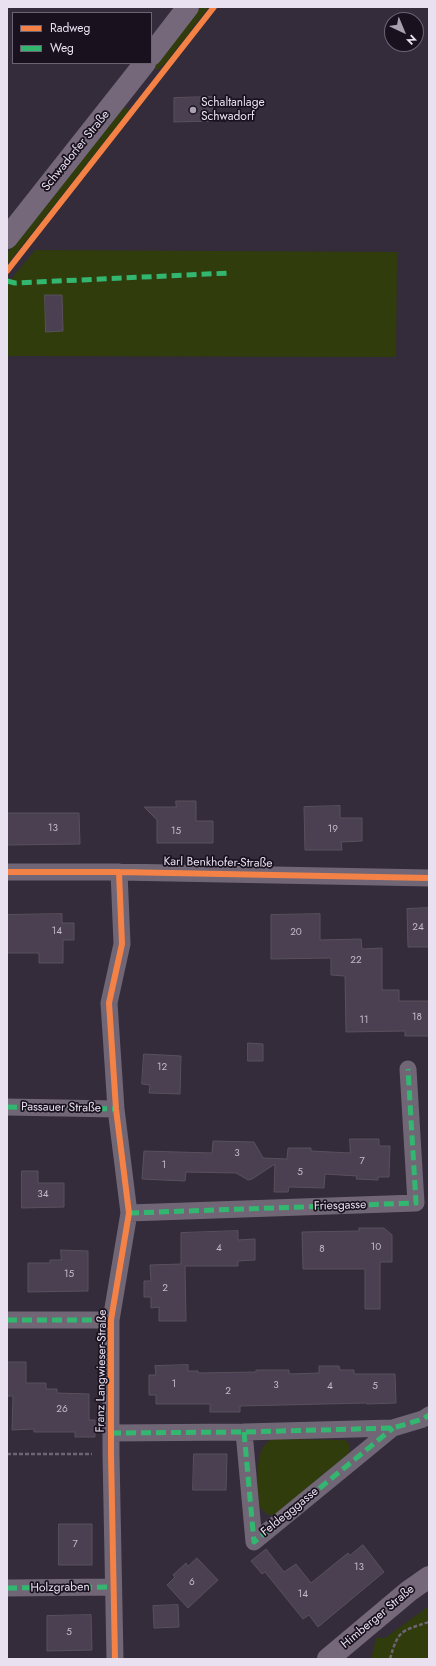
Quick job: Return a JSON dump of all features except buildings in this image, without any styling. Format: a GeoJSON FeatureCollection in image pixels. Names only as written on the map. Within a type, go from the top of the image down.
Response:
{"type":"FeatureCollection","features":[{"type":"Feature","properties":{"kind":"main road"},"geometry":{"type":"LineString","coordinates":[[152,54],[188,7]]}},
{"type":"Feature","properties":{"kind":"main road","name":"Schwadorfer Straße"},"geometry":{"type":"LineString","coordinates":[[7,238],[144,64]]}},
{"type":"Feature","properties":{"kind":"main road","name":"Himberger Straße"},"geometry":{"type":"LineString","coordinates":[[328,1659],[409,1591],[429,1577]]}},
{"type":"Feature","properties":{"kind":"street","name":"Karl Benkhofer-Straße"},"geometry":{"type":"LineString","coordinates":[[7,872],[119,872],[429,878]]}},
{"type":"Feature","properties":{"kind":"street","name":"Franz Langwieser-Straße"},"geometry":{"type":"LineString","coordinates":[[115,1659],[111,1454],[111,1320],[129,1213],[116,1109],[109,1003],[122,944],[119,872]]}},
{"type":"Feature","properties":{"kind":"street","name":"Friesgasse"},"geometry":{"type":"LineString","coordinates":[[129,1213],[416,1203],[408,1069]]}},
{"type":"Feature","properties":{"kind":"street","name":"Passauer Straße"},"geometry":{"type":"LineString","coordinates":[[7,1107],[116,1109]]}},
{"type":"Feature","properties":{"kind":"street"},"geometry":{"type":"LineString","coordinates":[[7,1320],[111,1320]]}},
{"type":"Feature","properties":{"kind":"street","name":"Feldegggasse"},"geometry":{"type":"LineString","coordinates":[[112,1433],[244,1432],[393,1428],[423,1419],[429,1415]]}},
{"type":"Feature","properties":{"kind":"street","name":"Feldegggasse"},"geometry":{"type":"LineString","coordinates":[[244,1432],[254,1542],[393,1428]]}},
{"type":"Feature","properties":{"kind":"street","name":"Holzgraben"},"geometry":{"type":"LineString","coordinates":[[7,1588],[113,1587]]}},
{"type":"Feature","properties":{"kind":"path"},"geometry":{"type":"LineString","coordinates":[[7,1454],[111,1454]]}},
{"type":"Feature","properties":{"kind":"path"},"geometry":{"type":"LineString","coordinates":[[390,1659],[394,1645],[401,1632],[429,1622]]}},
{"type":"Feature","properties":{"kind":"green space"},"geometry":{"type":"Polygon","coordinates":[[[200,7],[209,7],[165,64],[157,70],[155,68],[155,64],[200,7]]]}},
{"type":"Feature","properties":{"kind":"green space"},"geometry":{"type":"Polygon","coordinates":[[[127,107],[129,109],[127,113],[7,265],[7,253],[118,112],[127,107]]]}},
{"type":"Feature","properties":{"kind":"green space"},"geometry":{"type":"Polygon","coordinates":[[[35,250],[397,252],[396,357],[7,356],[7,284],[35,250]]]}},
{"type":"Feature","properties":{"kind":"green space"},"geometry":{"type":"Polygon","coordinates":[[[273,1439],[345,1440],[349,1445],[350,1450],[348,1454],[274,1515],[268,1515],[259,1506],[258,1468],[262,1450],[266,1443],[273,1439]]]}},
{"type":"Feature","properties":{"kind":"green space"},"geometry":{"type":"Polygon","coordinates":[[[429,1606],[429,1659],[371,1659],[376,1638],[385,1638],[429,1606]]]}},
{"type":"Feature","properties":{"kind":"marked path"},"geometry":{"type":"LineString","coordinates":[[7,281],[15,283],[230,273]]}},
{"type":"Feature","properties":{"kind":"marked path"},"geometry":{"type":"LineString","coordinates":[[129,1213],[416,1203],[408,1069]]}},
{"type":"Feature","properties":{"kind":"marked path"},"geometry":{"type":"LineString","coordinates":[[7,1107],[116,1109]]}},
{"type":"Feature","properties":{"kind":"marked path"},"geometry":{"type":"LineString","coordinates":[[7,1320],[111,1320]]}},
{"type":"Feature","properties":{"kind":"marked path"},"geometry":{"type":"LineString","coordinates":[[111,1433],[244,1432],[393,1428],[423,1419],[429,1415]]}},
{"type":"Feature","properties":{"kind":"marked path"},"geometry":{"type":"LineString","coordinates":[[244,1432],[254,1542],[393,1428]]}},
{"type":"Feature","properties":{"kind":"marked path"},"geometry":{"type":"LineString","coordinates":[[7,1588],[113,1587]]}},
{"type":"Feature","properties":{"kind":"cycle path"},"geometry":{"type":"LineString","coordinates":[[7,271],[214,7]]}},
{"type":"Feature","properties":{"kind":"cycle path"},"geometry":{"type":"LineString","coordinates":[[7,872],[119,872],[429,878]]}},
{"type":"Feature","properties":{"kind":"cycle path"},"geometry":{"type":"LineString","coordinates":[[115,1659],[111,1454],[111,1320],[129,1213],[116,1109],[109,1003],[122,944],[119,872]]}},
{"type":"Feature","properties":{"kind":"place","name":"Schaltanlage Schwadorf"},"geometry":{"type":"Point","coordinates":[193,110]}}]}
